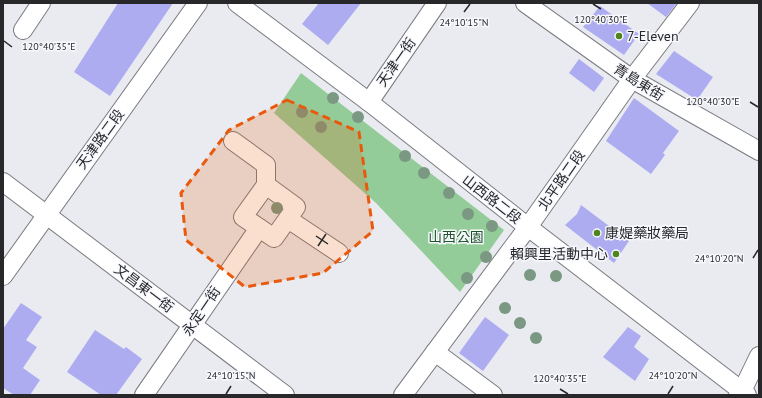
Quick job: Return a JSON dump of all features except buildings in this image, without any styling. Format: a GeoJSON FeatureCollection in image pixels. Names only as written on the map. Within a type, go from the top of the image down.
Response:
{"type":"FeatureCollection","features":[{"type":"Feature","properties":{"kind":"street"},"geometry":{"type":"LineString","coordinates":[[23,30],[41,3]]}},
{"type":"Feature","properties":{"kind":"street","name":"天津路二段"},"geometry":{"type":"LineString","coordinates":[[3,276],[198,3]]}},
{"type":"Feature","properties":{"kind":"street","name":"山西路二段"},"geometry":{"type":"LineString","coordinates":[[237,3],[368,102],[742,394]]}},
{"type":"Feature","properties":{"kind":"street","name":"天津一街"},"geometry":{"type":"LineString","coordinates":[[368,102],[437,3]]}},
{"type":"Feature","properties":{"kind":"street","name":"青島東街"},"geometry":{"type":"LineString","coordinates":[[525,3],[632,79],[759,151]]}},
{"type":"Feature","properties":{"kind":"street","name":"北平路二段"},"geometry":{"type":"LineString","coordinates":[[403,395],[528,226],[632,79],[690,3]]}},
{"type":"Feature","properties":{"kind":"street"},"geometry":{"type":"LineString","coordinates":[[233,141],[266,164],[266,186],[243,216],[274,238],[296,207],[266,186]]}},
{"type":"Feature","properties":{"kind":"street","name":"文昌東一街"},"geometry":{"type":"LineString","coordinates":[[3,182],[285,395]]}},
{"type":"Feature","properties":{"kind":"street"},"geometry":{"type":"LineString","coordinates":[[288,219],[339,253]]}},
{"type":"Feature","properties":{"kind":"street","name":"永定一街"},"geometry":{"type":"LineString","coordinates":[[144,395],[259,228]]}},
{"type":"Feature","properties":{"kind":"street"},"geometry":{"type":"LineString","coordinates":[[435,352],[493,395]]}},
{"type":"Feature","properties":{"kind":"street"},"geometry":{"type":"LineString","coordinates":[[742,394],[759,356]]}},
{"type":"Feature","properties":{"kind":"highlighted area"},"geometry":{"type":"Polygon","coordinates":[[[287,100],[359,132],[373,231],[323,273],[245,287],[186,240],[181,193],[229,130],[287,100]]]}},
{"type":"Feature","properties":{"kind":"green space","name":"山西公園"},"geometry":{"type":"Polygon","coordinates":[[[301,73],[504,230],[460,292],[376,203],[274,113],[301,73]]]}},
{"type":"Feature","properties":{"kind":"place","name":"7-Eleven"},"geometry":{"type":"Point","coordinates":[619,36]}},
{"type":"Feature","properties":{"kind":"place","name":"康媞藥妝藥局"},"geometry":{"type":"Point","coordinates":[597,233]}},
{"type":"Feature","properties":{"kind":"place","name":"賴興里活動中心"},"geometry":{"type":"Point","coordinates":[616,254]}}]}
